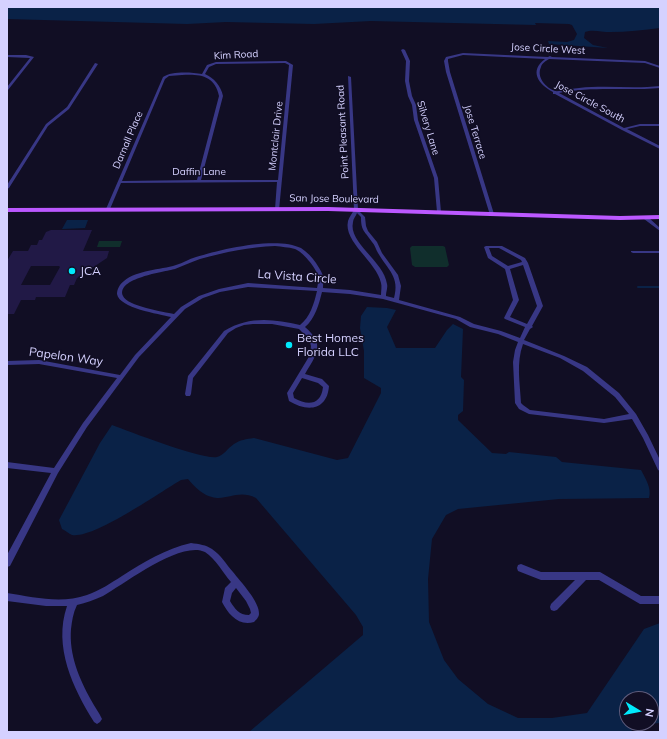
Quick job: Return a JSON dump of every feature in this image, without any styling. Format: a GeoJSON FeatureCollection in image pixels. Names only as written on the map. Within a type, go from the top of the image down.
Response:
{"type":"FeatureCollection","features":[{"type":"Feature","properties":{"kind":"main road","name":"San Jose Boulevard"},"geometry":{"type":"LineString","coordinates":[[7,210],[276,208],[646,218],[660,217]]}},
{"type":"Feature","properties":{"kind":"street","name":"Silvery Lane"},"geometry":{"type":"LineString","coordinates":[[403,50],[408,61],[407,80],[410,96],[414,105],[419,130],[436,178],[439,212]]}},
{"type":"Feature","properties":{"kind":"street","name":"Jose Circle West"},"geometry":{"type":"LineString","coordinates":[[450,56],[463,54],[645,62],[660,68]]}},
{"type":"Feature","properties":{"kind":"street"},"geometry":{"type":"LineString","coordinates":[[7,56],[32,57],[7,89]]}},
{"type":"Feature","properties":{"kind":"street","name":"Jose Terrace"},"geometry":{"type":"LineString","coordinates":[[450,56],[446,61],[492,214]]}},
{"type":"Feature","properties":{"kind":"street","name":"Jose Circle South"},"geometry":{"type":"LineString","coordinates":[[550,57],[541,63],[538,72],[541,82],[554,93],[660,148]]}},
{"type":"Feature","properties":{"kind":"street","name":"Kim Road"},"geometry":{"type":"LineString","coordinates":[[164,78],[171,75],[203,75],[208,66],[216,63],[286,62],[291,65]]}},
{"type":"Feature","properties":{"kind":"street"},"geometry":{"type":"LineString","coordinates":[[7,188],[47,125],[68,108],[96,64]]}},
{"type":"Feature","properties":{"kind":"street","name":"Montclair Drive"},"geometry":{"type":"LineString","coordinates":[[276,208],[291,65]]}},
{"type":"Feature","properties":{"kind":"street"},"geometry":{"type":"LineString","coordinates":[[199,181],[222,96],[215,84],[203,75]]}},
{"type":"Feature","properties":{"kind":"street","name":"Point Pleasant Road"},"geometry":{"type":"LineString","coordinates":[[349,77],[356,210],[351,217],[352,237],[380,271],[386,285],[383,298]]}},
{"type":"Feature","properties":{"kind":"street","name":"Darnall Place"},"geometry":{"type":"LineString","coordinates":[[108,210],[164,78]]}},
{"type":"Feature","properties":{"kind":"street"},"geometry":{"type":"LineString","coordinates":[[554,93],[576,88],[624,90],[660,87]]}},
{"type":"Feature","properties":{"kind":"street"},"geometry":{"type":"LineString","coordinates":[[623,129],[640,125],[660,125]]}},
{"type":"Feature","properties":{"kind":"street","name":"Daffin Lane"},"geometry":{"type":"LineString","coordinates":[[120,182],[279,181]]}},
{"type":"Feature","properties":{"kind":"street","name":"Point Pleasant Road"},"geometry":{"type":"LineString","coordinates":[[356,210],[363,217],[363,227],[366,233],[375,242],[396,276],[400,290],[396,301]]}},
{"type":"Feature","properties":{"kind":"street"},"geometry":{"type":"LineString","coordinates":[[646,218],[660,230]]}},
{"type":"Feature","properties":{"kind":"street"},"geometry":{"type":"LineString","coordinates":[[174,316],[128,304],[121,300],[119,294],[121,288],[133,277],[179,266],[197,258],[248,248],[271,246],[296,248],[306,254],[321,276],[312,316],[301,327]]}},
{"type":"Feature","properties":{"kind":"street"},"geometry":{"type":"LineString","coordinates":[[530,327],[508,318],[516,300],[507,268],[490,257],[486,247],[500,247],[523,259],[540,306],[530,327],[521,341],[517,353],[518,403],[521,407],[529,412],[604,421],[634,416]]}},
{"type":"Feature","properties":{"kind":"street"},"geometry":{"type":"LineString","coordinates":[[364,253],[378,249]]}},
{"type":"Feature","properties":{"kind":"street"},"geometry":{"type":"LineString","coordinates":[[634,252],[660,252]]}},
{"type":"Feature","properties":{"kind":"street"},"geometry":{"type":"LineString","coordinates":[[507,268],[525,263]]}},
{"type":"Feature","properties":{"kind":"street"},"geometry":{"type":"LineString","coordinates":[[380,271],[390,268]]}},
{"type":"Feature","properties":{"kind":"street","name":"La Vista Circle"},"geometry":{"type":"LineString","coordinates":[[7,563],[56,471],[84,425],[121,377],[174,316],[183,308],[201,297],[231,288],[261,285],[319,289],[383,298],[458,318],[472,326],[499,332],[562,356],[585,369],[613,391],[634,416],[646,437],[660,468]]}},
{"type":"Feature","properties":{"kind":"street"},"geometry":{"type":"LineString","coordinates":[[188,394],[190,378],[226,332],[232,327],[248,322],[301,327],[312,337],[315,342],[313,355],[290,393],[290,399],[296,403],[314,406],[320,402],[326,392],[326,386],[320,381],[301,375]]}},
{"type":"Feature","properties":{"kind":"street","name":"Papelon Way"},"geometry":{"type":"LineString","coordinates":[[7,363],[39,362],[121,377]]}},
{"type":"Feature","properties":{"kind":"street"},"geometry":{"type":"LineString","coordinates":[[7,465],[56,471]]}},
{"type":"Feature","properties":{"kind":"street"},"geometry":{"type":"LineString","coordinates":[[7,597],[62,603],[74,602],[93,597],[171,552],[188,547],[202,547],[208,550],[219,561],[236,583]]}},
{"type":"Feature","properties":{"kind":"street"},"geometry":{"type":"LineString","coordinates":[[521,568],[541,576],[600,576],[640,600],[660,600]]}},
{"type":"Feature","properties":{"kind":"street"},"geometry":{"type":"LineString","coordinates":[[554,607],[584,576]]}},
{"type":"Feature","properties":{"kind":"street"},"geometry":{"type":"LineString","coordinates":[[74,602],[69,608],[67,620],[69,662],[97,720]]}},
{"type":"Feature","properties":{"kind":"green space"},"geometry":{"type":"Polygon","coordinates":[[[99,241],[122,241],[120,247],[97,247],[99,241]]]}},
{"type":"Feature","properties":{"kind":"green space"},"geometry":{"type":"Polygon","coordinates":[[[412,246],[445,247],[449,265],[447,267],[415,267],[412,265],[410,248],[412,246]]]}},
{"type":"Feature","properties":{"kind":"water"},"geometry":{"type":"Polygon","coordinates":[[[7,7],[660,7],[660,28],[623,32],[585,32],[584,38],[593,45],[608,48],[549,44],[548,41],[567,42],[574,40],[577,34],[572,25],[569,24],[535,23],[536,25],[371,21],[314,24],[226,22],[187,24],[7,19],[7,7]]]}},
{"type":"Feature","properties":{"kind":"water"},"geometry":{"type":"Polygon","coordinates":[[[67,220],[88,220],[85,228],[62,229],[67,220]]]}},
{"type":"Feature","properties":{"kind":"water"},"geometry":{"type":"Polygon","coordinates":[[[367,307],[396,310],[387,327],[396,348],[435,348],[453,324],[463,329],[461,377],[464,380],[463,411],[458,415],[458,420],[492,453],[506,454],[509,452],[556,457],[562,462],[641,470],[649,487],[649,498],[559,499],[458,509],[446,515],[432,539],[428,579],[429,622],[444,660],[458,679],[488,704],[518,718],[552,718],[587,713],[644,629],[660,623],[660,723],[659,691],[619,691],[619,731],[630,731],[628,732],[249,732],[363,635],[363,627],[356,615],[256,498],[247,495],[239,495],[216,498],[208,496],[199,490],[188,479],[181,480],[127,514],[95,530],[72,535],[62,529],[59,520],[100,443],[112,425],[166,445],[209,457],[217,457],[236,443],[254,438],[337,460],[348,458],[381,393],[381,388],[364,378],[364,351],[360,328],[361,316],[367,307]]]}},
{"type":"Feature","properties":{"kind":"building","name":"JCA"},"geometry":{"type":"Polygon","coordinates":[[[51,230],[92,230],[83,251],[109,251],[107,258],[77,278],[74,285],[70,285],[65,297],[36,297],[35,300],[21,300],[14,314],[7,314],[7,261],[13,251],[28,251],[31,245],[37,245],[39,240],[42,240],[46,232],[51,230]],[[31,266],[21,285],[50,285],[60,267],[31,266]]]}},
{"type":"Feature","properties":{"kind":"waterway"},"geometry":{"type":"LineString","coordinates":[[638,287],[660,287]]}},
{"type":"Feature","properties":{"kind":"place","name":"JCA"},"geometry":{"type":"Point","coordinates":[72,271]}},
{"type":"Feature","properties":{"kind":"place","name":"Best Homes Florida LLC"},"geometry":{"type":"Point","coordinates":[289,345]}}]}
